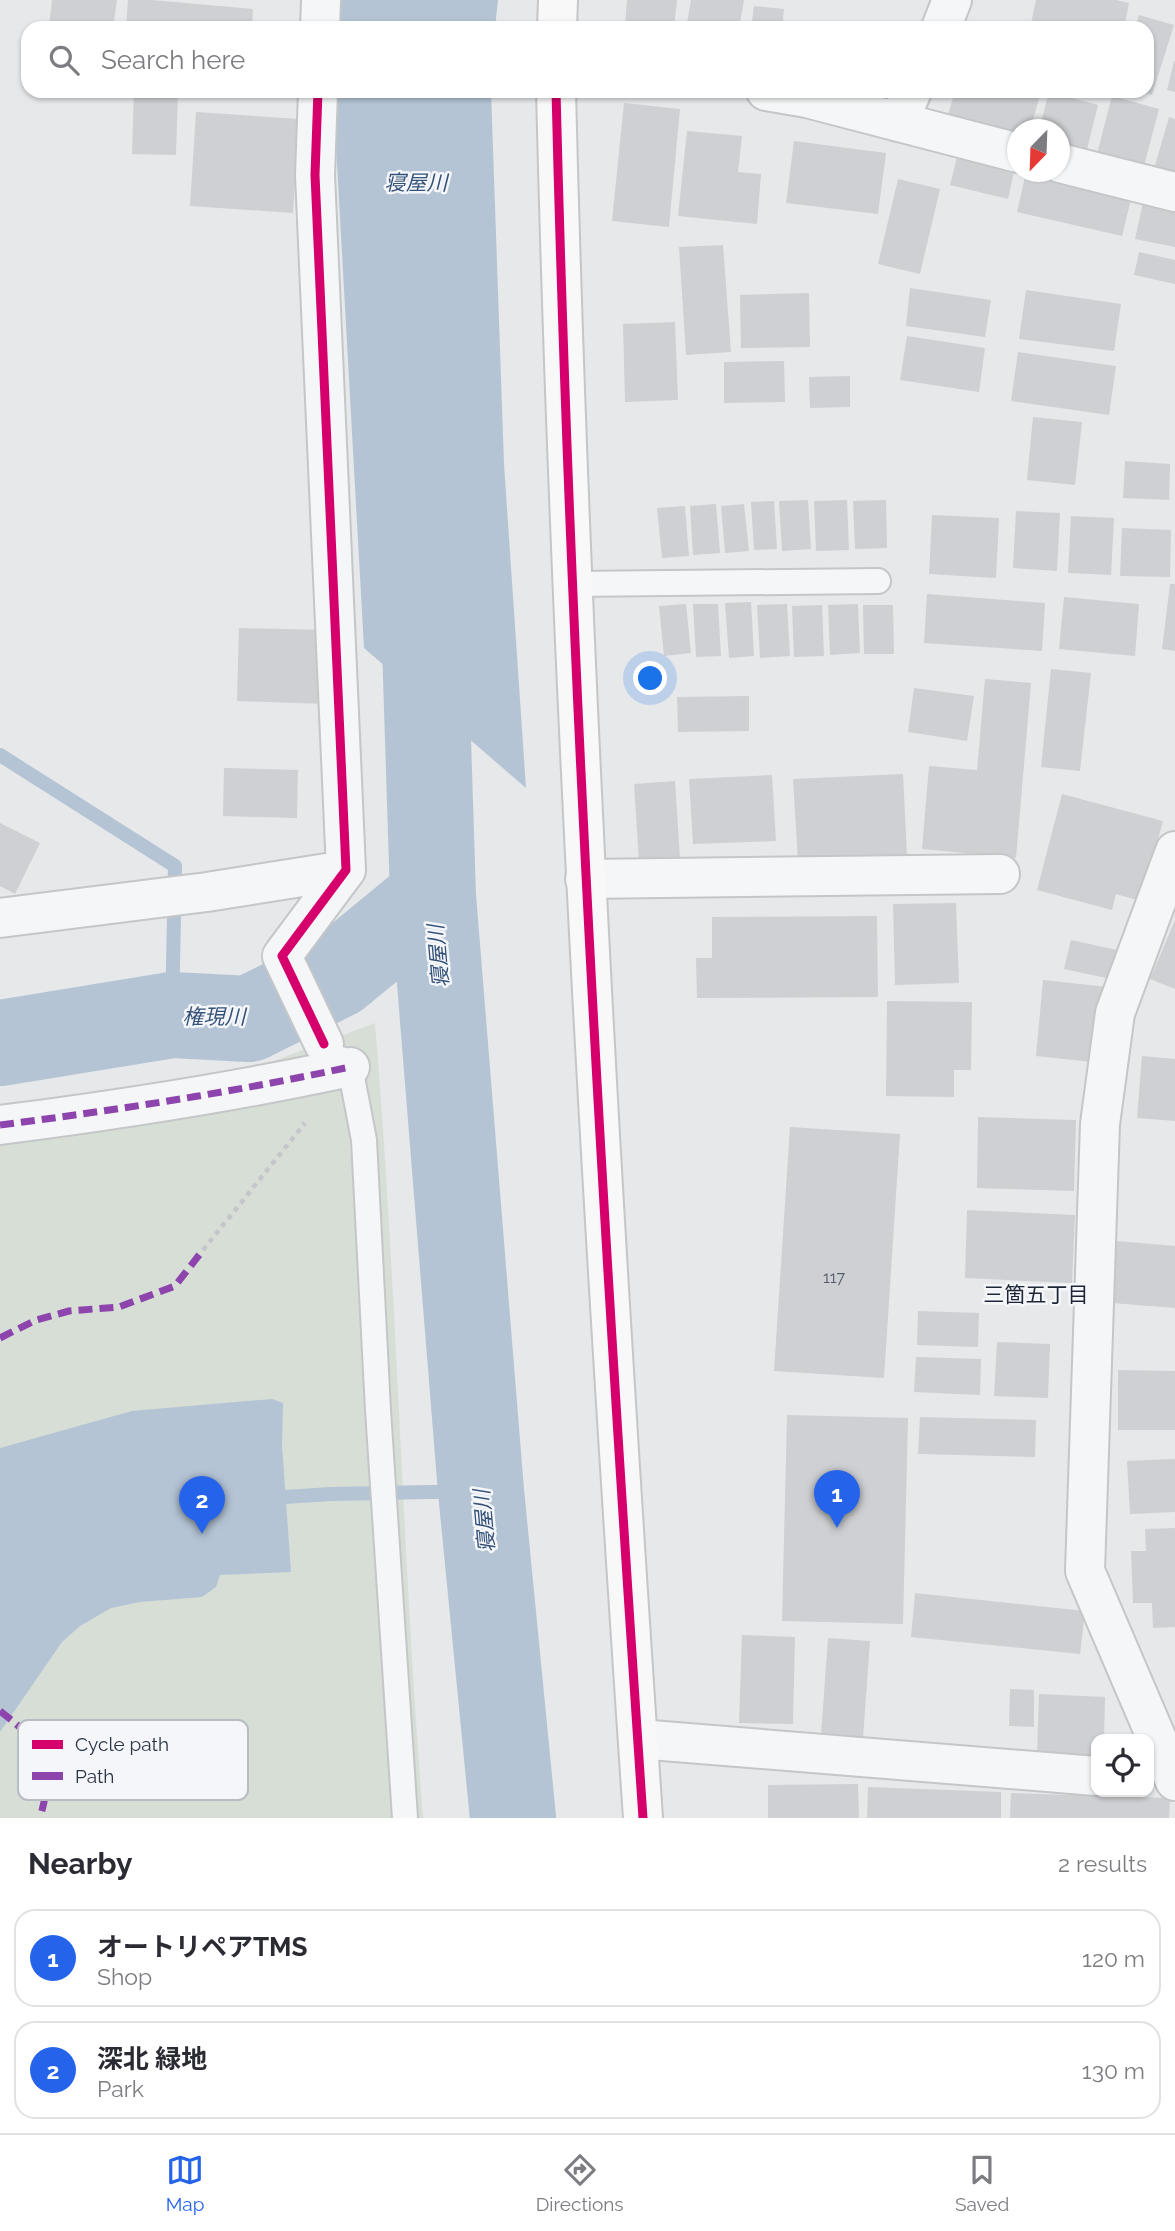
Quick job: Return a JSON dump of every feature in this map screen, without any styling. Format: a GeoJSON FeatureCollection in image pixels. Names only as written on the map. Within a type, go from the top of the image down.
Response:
{"type":"FeatureCollection","features":[{"type":"Feature","properties":{"kind":"street"},"geometry":{"type":"LineString","coordinates":[[320,0],[320,21]]}},
{"type":"Feature","properties":{"kind":"street"},"geometry":{"type":"LineString","coordinates":[[557,21],[558,0]]}},
{"type":"Feature","properties":{"kind":"street"},"geometry":{"type":"LineString","coordinates":[[944,21],[952,0]]}},
{"type":"Feature","properties":{"kind":"street"},"geometry":{"type":"LineString","coordinates":[[0,1125],[104,1112],[262,1086],[337,1055],[282,956],[346,870],[315,175],[318,98]]}},
{"type":"Feature","properties":{"kind":"street"},"geometry":{"type":"LineString","coordinates":[[556,98],[561,314],[585,878],[610,1329],[643,1818]]}},
{"type":"Feature","properties":{"kind":"street"},"geometry":{"type":"LineString","coordinates":[[817,98],[905,107],[1007,149]]}},
{"type":"Feature","properties":{"kind":"street"},"geometry":{"type":"LineString","coordinates":[[1070,166],[1175,192]]}},
{"type":"Feature","properties":{"kind":"street"},"geometry":{"type":"LineString","coordinates":[[1154,1780],[1175,1782],[1085,1571],[1100,1124],[1115,1013],[1175,851]]}},
{"type":"Feature","properties":{"kind":"street"},"geometry":{"type":"LineString","coordinates":[[0,918],[207,892],[346,870]]}},
{"type":"Feature","properties":{"kind":"street"},"geometry":{"type":"LineString","coordinates":[[585,878],[1000,874]]}},
{"type":"Feature","properties":{"kind":"street"},"geometry":{"type":"LineString","coordinates":[[638,1739],[1091,1776]]}},
{"type":"Feature","properties":{"kind":"lane"},"geometry":{"type":"LineString","coordinates":[[573,584],[878,582]]}},
{"type":"Feature","properties":{"kind":"lane"},"geometry":{"type":"LineString","coordinates":[[337,1055],[364,1140],[378,1410],[405,1818]]}},
{"type":"Feature","properties":{"kind":"path"},"geometry":{"type":"LineString","coordinates":[[203,1250],[307,1121]]}},
{"type":"Feature","properties":{"kind":"shaded area"},"geometry":{"type":"Polygon","coordinates":[[[375,1023],[423,1818],[0,1818],[0,1110],[247,1071],[375,1023]]]}},
{"type":"Feature","properties":{"kind":"water"},"geometry":{"type":"Polygon","coordinates":[[[339,0],[498,0],[496,21],[338,21],[339,0]]]}},
{"type":"Feature","properties":{"kind":"water","name":"寝屋川"},"geometry":{"type":"Polygon","coordinates":[[[337,98],[491,98],[504,464],[526,788],[364,648],[336,146],[337,98]]]}},
{"type":"Feature","properties":{"kind":"water"},"geometry":{"type":"Polygon","coordinates":[[[272,1399],[283,1403],[282,1445],[291,1572],[220,1575],[216,1587],[202,1597],[140,1602],[111,1608],[80,1626],[62,1642],[0,1732],[0,1448],[132,1411],[272,1399]]]}},
{"type":"Feature","properties":{"kind":"building"},"geometry":{"type":"Polygon","coordinates":[[[52,0],[117,0],[114,21],[50,21],[52,0]]]}},
{"type":"Feature","properties":{"kind":"building"},"geometry":{"type":"Polygon","coordinates":[[[128,0],[253,9],[252,21],[126,21],[128,0]]]}},
{"type":"Feature","properties":{"kind":"building"},"geometry":{"type":"Polygon","coordinates":[[[627,0],[677,0],[675,21],[625,21],[627,0]]]}},
{"type":"Feature","properties":{"kind":"building"},"geometry":{"type":"Polygon","coordinates":[[[691,0],[744,0],[740,21],[687,21],[691,0]]]}},
{"type":"Feature","properties":{"kind":"building"},"geometry":{"type":"Polygon","coordinates":[[[1036,0],[1116,0],[1129,3],[1125,21],[1032,21],[1036,0]]]}},
{"type":"Feature","properties":{"kind":"building"},"geometry":{"type":"Polygon","coordinates":[[[754,6],[784,9],[783,21],[752,21],[754,6]]]}},
{"type":"Feature","properties":{"kind":"building"},"geometry":{"type":"Polygon","coordinates":[[[1139,15],[1174,25],[1154,89],[1154,21],[1137,21],[1139,15]]]}},
{"type":"Feature","properties":{"kind":"building"},"geometry":{"type":"Polygon","coordinates":[[[1175,61],[1175,92],[1167,90],[1175,61]]]}},
{"type":"Feature","properties":{"kind":"building"},"geometry":{"type":"Polygon","coordinates":[[[134,98],[178,98],[176,155],[132,154],[134,98]]]}},
{"type":"Feature","properties":{"kind":"building"},"geometry":{"type":"Polygon","coordinates":[[[953,98],[1039,98],[1033,119],[1007,119],[1007,135],[947,118],[953,98]]]}},
{"type":"Feature","properties":{"kind":"building"},"geometry":{"type":"Polygon","coordinates":[[[1047,98],[1072,98],[1098,105],[1086,153],[1070,149],[1070,119],[1042,119],[1047,98]]]}},
{"type":"Feature","properties":{"kind":"building"},"geometry":{"type":"Polygon","coordinates":[[[1111,98],[1159,109],[1144,166],[1097,154],[1111,98]]]}},
{"type":"Feature","properties":{"kind":"building"},"geometry":{"type":"Polygon","coordinates":[[[624,103],[680,109],[669,227],[612,221],[624,103]]]}},
{"type":"Feature","properties":{"kind":"building"},"geometry":{"type":"Polygon","coordinates":[[[196,112],[299,119],[293,213],[190,206],[196,112]]]}},
{"type":"Feature","properties":{"kind":"building"},"geometry":{"type":"Polygon","coordinates":[[[1169,117],[1175,119],[1175,175],[1154,169],[1169,117]]]}},
{"type":"Feature","properties":{"kind":"building"},"geometry":{"type":"Polygon","coordinates":[[[687,131],[742,136],[738,172],[761,174],[757,224],[678,216],[687,131]]]}},
{"type":"Feature","properties":{"kind":"building"},"geometry":{"type":"Polygon","coordinates":[[[794,141],[886,153],[878,214],[786,203],[794,141]]]}},
{"type":"Feature","properties":{"kind":"building"},"geometry":{"type":"Polygon","coordinates":[[[958,153],[1007,165],[1007,182],[1012,182],[1008,199],[950,185],[958,153]]]}},
{"type":"Feature","properties":{"kind":"building"},"geometry":{"type":"Polygon","coordinates":[[[898,179],[940,189],[920,274],[878,264],[898,179]]]}},
{"type":"Feature","properties":{"kind":"building"},"geometry":{"type":"Polygon","coordinates":[[[1024,182],[1070,182],[1132,195],[1122,236],[1017,212],[1024,182]]]}},
{"type":"Feature","properties":{"kind":"building"},"geometry":{"type":"Polygon","coordinates":[[[1143,203],[1175,210],[1175,247],[1135,239],[1143,203]]]}},
{"type":"Feature","properties":{"kind":"building"},"geometry":{"type":"Polygon","coordinates":[[[723,245],[731,352],[686,355],[679,247],[723,245]]]}},
{"type":"Feature","properties":{"kind":"building"},"geometry":{"type":"Polygon","coordinates":[[[1139,252],[1175,260],[1175,284],[1134,275],[1139,252]]]}},
{"type":"Feature","properties":{"kind":"building"},"geometry":{"type":"Polygon","coordinates":[[[910,288],[991,300],[985,337],[906,326],[910,288]]]}},
{"type":"Feature","properties":{"kind":"building"},"geometry":{"type":"Polygon","coordinates":[[[1026,290],[1121,304],[1114,351],[1019,339],[1026,290]]]}},
{"type":"Feature","properties":{"kind":"building"},"geometry":{"type":"Polygon","coordinates":[[[809,293],[810,347],[741,348],[740,295],[809,293]]]}},
{"type":"Feature","properties":{"kind":"building"},"geometry":{"type":"Polygon","coordinates":[[[675,322],[678,400],[625,402],[623,324],[675,322]]]}},
{"type":"Feature","properties":{"kind":"building"},"geometry":{"type":"Polygon","coordinates":[[[907,336],[985,348],[979,392],[900,380],[907,336]]]}},
{"type":"Feature","properties":{"kind":"building"},"geometry":{"type":"Polygon","coordinates":[[[1018,352],[1116,366],[1109,415],[1011,401],[1018,352]]]}},
{"type":"Feature","properties":{"kind":"building"},"geometry":{"type":"Polygon","coordinates":[[[784,361],[785,402],[724,403],[724,362],[784,361]]]}},
{"type":"Feature","properties":{"kind":"building"},"geometry":{"type":"Polygon","coordinates":[[[850,376],[850,407],[810,408],[809,377],[850,376]]]}},
{"type":"Feature","properties":{"kind":"building"},"geometry":{"type":"Polygon","coordinates":[[[1033,417],[1082,422],[1075,485],[1027,480],[1033,417]]]}},
{"type":"Feature","properties":{"kind":"building"},"geometry":{"type":"Polygon","coordinates":[[[1125,461],[1170,464],[1169,500],[1123,498],[1125,461]]]}},
{"type":"Feature","properties":{"kind":"building"},"geometry":{"type":"Polygon","coordinates":[[[808,500],[811,549],[782,551],[779,501],[808,500]]]}},
{"type":"Feature","properties":{"kind":"building"},"geometry":{"type":"Polygon","coordinates":[[[847,500],[849,550],[816,551],[814,501],[847,500]]]}},
{"type":"Feature","properties":{"kind":"building"},"geometry":{"type":"Polygon","coordinates":[[[886,500],[887,548],[855,549],[853,501],[886,500]]]}},
{"type":"Feature","properties":{"kind":"building"},"geometry":{"type":"Polygon","coordinates":[[[774,501],[777,549],[754,550],[751,502],[774,501]]]}},
{"type":"Feature","properties":{"kind":"building"},"geometry":{"type":"Polygon","coordinates":[[[716,504],[720,553],[693,555],[690,506],[716,504]]]}},
{"type":"Feature","properties":{"kind":"building"},"geometry":{"type":"Polygon","coordinates":[[[744,504],[749,551],[725,553],[721,506],[744,504]]]}},
{"type":"Feature","properties":{"kind":"building"},"geometry":{"type":"Polygon","coordinates":[[[685,506],[689,556],[662,558],[657,508],[685,506]]]}},
{"type":"Feature","properties":{"kind":"building"},"geometry":{"type":"Polygon","coordinates":[[[1016,511],[1060,513],[1057,571],[1013,568],[1016,511]]]}},
{"type":"Feature","properties":{"kind":"building"},"geometry":{"type":"Polygon","coordinates":[[[932,515],[999,518],[996,578],[929,574],[932,515]]]}},
{"type":"Feature","properties":{"kind":"building"},"geometry":{"type":"Polygon","coordinates":[[[1071,516],[1114,518],[1111,575],[1068,573],[1071,516]]]}},
{"type":"Feature","properties":{"kind":"building"},"geometry":{"type":"Polygon","coordinates":[[[1122,528],[1171,530],[1170,577],[1120,576],[1122,528]]]}},
{"type":"Feature","properties":{"kind":"building"},"geometry":{"type":"Polygon","coordinates":[[[1170,584],[1175,584],[1175,651],[1162,649],[1170,584]]]}},
{"type":"Feature","properties":{"kind":"building"},"geometry":{"type":"Polygon","coordinates":[[[927,594],[1045,603],[1042,651],[924,643],[927,594]]]}},
{"type":"Feature","properties":{"kind":"building"},"geometry":{"type":"Polygon","coordinates":[[[1064,597],[1139,604],[1135,656],[1059,649],[1064,597]]]}},
{"type":"Feature","properties":{"kind":"building"},"geometry":{"type":"Polygon","coordinates":[[[751,602],[754,656],[729,658],[725,603],[751,602]]]}},
{"type":"Feature","properties":{"kind":"building"},"geometry":{"type":"Polygon","coordinates":[[[686,604],[691,653],[664,656],[659,606],[686,604]]]}},
{"type":"Feature","properties":{"kind":"building"},"geometry":{"type":"Polygon","coordinates":[[[693,604],[718,604],[721,656],[696,657],[693,604]]]}},
{"type":"Feature","properties":{"kind":"building"},"geometry":{"type":"Polygon","coordinates":[[[787,604],[790,656],[760,658],[757,605],[787,604]]]}},
{"type":"Feature","properties":{"kind":"building"},"geometry":{"type":"Polygon","coordinates":[[[858,604],[860,653],[830,655],[828,605],[858,604]]]}},
{"type":"Feature","properties":{"kind":"building"},"geometry":{"type":"Polygon","coordinates":[[[822,605],[824,656],[794,657],[792,606],[822,605]]]}},
{"type":"Feature","properties":{"kind":"building"},"geometry":{"type":"Polygon","coordinates":[[[863,605],[893,605],[894,654],[864,654],[863,605]]]}},
{"type":"Feature","properties":{"kind":"building"},"geometry":{"type":"Polygon","coordinates":[[[239,628],[325,630],[324,704],[237,701],[239,628]]]}},
{"type":"Feature","properties":{"kind":"building"},"geometry":{"type":"Polygon","coordinates":[[[1051,669],[1091,673],[1080,771],[1041,767],[1051,669]]]}},
{"type":"Feature","properties":{"kind":"building"},"geometry":{"type":"Polygon","coordinates":[[[985,679],[1031,683],[1016,858],[922,849],[929,766],[977,770],[985,679]]]}},
{"type":"Feature","properties":{"kind":"building"},"geometry":{"type":"Polygon","coordinates":[[[914,688],[974,696],[967,741],[908,732],[914,688]]]}},
{"type":"Feature","properties":{"kind":"building"},"geometry":{"type":"Polygon","coordinates":[[[749,696],[749,731],[678,732],[677,697],[749,696]]]}},
{"type":"Feature","properties":{"kind":"building"},"geometry":{"type":"Polygon","coordinates":[[[224,768],[298,770],[297,818],[223,816],[224,768]]]}},
{"type":"Feature","properties":{"kind":"building"},"geometry":{"type":"Polygon","coordinates":[[[903,774],[907,856],[798,862],[793,779],[903,774]]]}},
{"type":"Feature","properties":{"kind":"building"},"geometry":{"type":"Polygon","coordinates":[[[772,775],[776,841],[693,844],[689,779],[772,775]]]}},
{"type":"Feature","properties":{"kind":"building"},"geometry":{"type":"Polygon","coordinates":[[[675,781],[680,859],[639,862],[634,784],[675,781]]]}},
{"type":"Feature","properties":{"kind":"building"},"geometry":{"type":"Polygon","coordinates":[[[1062,794],[1163,821],[1141,901],[1116,894],[1112,910],[1037,890],[1062,794]]]}},
{"type":"Feature","properties":{"kind":"building"},"geometry":{"type":"Polygon","coordinates":[[[0,823],[40,843],[15,894],[0,886],[0,823]]]}},
{"type":"Feature","properties":{"kind":"building"},"geometry":{"type":"Polygon","coordinates":[[[956,903],[959,983],[895,985],[893,904],[956,903]]]}},
{"type":"Feature","properties":{"kind":"building"},"geometry":{"type":"Polygon","coordinates":[[[877,916],[878,997],[697,998],[696,958],[712,958],[712,917],[877,916]]]}},
{"type":"Feature","properties":{"kind":"building"},"geometry":{"type":"Polygon","coordinates":[[[1175,920],[1175,989],[1150,979],[1175,920]]]}},
{"type":"Feature","properties":{"kind":"building"},"geometry":{"type":"Polygon","coordinates":[[[1071,940],[1117,950],[1111,979],[1064,969],[1071,940]]]}},
{"type":"Feature","properties":{"kind":"building"},"geometry":{"type":"Polygon","coordinates":[[[1043,980],[1108,987],[1101,1063],[1036,1056],[1043,980]]]}},
{"type":"Feature","properties":{"kind":"building"},"geometry":{"type":"Polygon","coordinates":[[[887,1001],[972,1002],[971,1070],[954,1070],[954,1097],[886,1096],[887,1001]]]}},
{"type":"Feature","properties":{"kind":"building"},"geometry":{"type":"Polygon","coordinates":[[[1142,1056],[1175,1059],[1175,1121],[1137,1118],[1142,1056]]]}},
{"type":"Feature","properties":{"kind":"building"},"geometry":{"type":"Polygon","coordinates":[[[978,1117],[1076,1120],[1074,1191],[977,1188],[978,1117]]]}},
{"type":"Feature","properties":{"kind":"building"},"geometry":{"type":"Polygon","coordinates":[[[790,1127],[900,1134],[884,1378],[774,1371],[790,1127]]]}},
{"type":"Feature","properties":{"kind":"building"},"geometry":{"type":"Polygon","coordinates":[[[967,1210],[1075,1215],[1072,1283],[965,1278],[967,1210]]]}},
{"type":"Feature","properties":{"kind":"building"},"geometry":{"type":"Polygon","coordinates":[[[1117,1241],[1175,1246],[1175,1308],[1112,1303],[1117,1241]]]}},
{"type":"Feature","properties":{"kind":"building"},"geometry":{"type":"Polygon","coordinates":[[[918,1311],[979,1313],[978,1347],[917,1345],[918,1311]]]}},
{"type":"Feature","properties":{"kind":"building"},"geometry":{"type":"Polygon","coordinates":[[[997,1342],[1050,1344],[1048,1398],[994,1396],[997,1342]]]}},
{"type":"Feature","properties":{"kind":"building"},"geometry":{"type":"Polygon","coordinates":[[[916,1357],[981,1359],[980,1395],[914,1392],[916,1357]]]}},
{"type":"Feature","properties":{"kind":"building"},"geometry":{"type":"Polygon","coordinates":[[[1118,1370],[1175,1371],[1175,1430],[1118,1430],[1118,1370]]]}},
{"type":"Feature","properties":{"kind":"building"},"geometry":{"type":"Polygon","coordinates":[[[787,1415],[908,1418],[903,1624],[782,1621],[787,1415]]]}},
{"type":"Feature","properties":{"kind":"building"},"geometry":{"type":"Polygon","coordinates":[[[920,1417],[1036,1420],[1035,1457],[918,1454],[920,1417]]]}},
{"type":"Feature","properties":{"kind":"building"},"geometry":{"type":"Polygon","coordinates":[[[1175,1459],[1175,1512],[1130,1514],[1127,1461],[1175,1459]]]}},
{"type":"Feature","properties":{"kind":"building"},"geometry":{"type":"Polygon","coordinates":[[[1175,1528],[1175,1627],[1153,1628],[1152,1603],[1133,1603],[1131,1551],[1146,1551],[1145,1529],[1175,1528]]]}},
{"type":"Feature","properties":{"kind":"building"},"geometry":{"type":"Polygon","coordinates":[[[915,1593],[1085,1611],[1080,1654],[911,1637],[915,1593]]]}},
{"type":"Feature","properties":{"kind":"building"},"geometry":{"type":"Polygon","coordinates":[[[742,1635],[795,1637],[793,1724],[739,1723],[742,1635]]]}},
{"type":"Feature","properties":{"kind":"building"},"geometry":{"type":"Polygon","coordinates":[[[828,1638],[870,1641],[863,1738],[821,1735],[828,1638]]]}},
{"type":"Feature","properties":{"kind":"building"},"geometry":{"type":"Polygon","coordinates":[[[1010,1689],[1034,1690],[1034,1727],[1009,1726],[1010,1689]]]}},
{"type":"Feature","properties":{"kind":"building"},"geometry":{"type":"Polygon","coordinates":[[[1039,1694],[1105,1697],[1104,1734],[1091,1734],[1091,1757],[1037,1755],[1039,1694]]]}},
{"type":"Feature","properties":{"kind":"building"},"geometry":{"type":"Polygon","coordinates":[[[858,1784],[859,1818],[768,1818],[768,1785],[858,1784]]]}},
{"type":"Feature","properties":{"kind":"building"},"geometry":{"type":"Polygon","coordinates":[[[868,1787],[1001,1792],[1001,1818],[867,1818],[868,1787]]]}},
{"type":"Feature","properties":{"kind":"building"},"geometry":{"type":"Polygon","coordinates":[[[1011,1793],[1170,1798],[1169,1818],[1010,1818],[1011,1793]]]}},
{"type":"Feature","properties":{"kind":"waterway","name":"寝屋川"},"geometry":{"type":"LineString","coordinates":[[423,583],[433,896],[481,1491],[513,1818]]}},
{"type":"Feature","properties":{"kind":"waterway"},"geometry":{"type":"LineString","coordinates":[[0,755],[175,866],[172,1015]]}},
{"type":"Feature","properties":{"kind":"waterway","name":"権現川"},"geometry":{"type":"LineString","coordinates":[[0,1043],[172,1015],[249,1019],[337,975],[433,896]]}},
{"type":"Feature","properties":{"kind":"waterway"},"geometry":{"type":"LineString","coordinates":[[269,1498],[481,1491]]}},
{"type":"Feature","properties":{"kind":"marked path"},"geometry":{"type":"LineString","coordinates":[[0,1125],[176,1100],[350,1067]]}},
{"type":"Feature","properties":{"kind":"marked path"},"geometry":{"type":"LineString","coordinates":[[0,1338],[36,1320],[69,1311],[119,1307],[175,1286],[203,1250]]}},
{"type":"Feature","properties":{"kind":"marked path"},"geometry":{"type":"LineString","coordinates":[[0,1711],[18,1726]]}},
{"type":"Feature","properties":{"kind":"marked path"},"geometry":{"type":"LineString","coordinates":[[40,1818],[44,1800]]}},
{"type":"Feature","properties":{"kind":"cycle path"},"geometry":{"type":"LineString","coordinates":[[318,98],[315,175],[346,870],[282,956],[324,1044]]}},
{"type":"Feature","properties":{"kind":"cycle path"},"geometry":{"type":"LineString","coordinates":[[556,98],[579,739],[615,1387],[643,1818]]}},
{"type":"Feature","properties":{"kind":"place","name":"オートリペアTMS"},"geometry":{"type":"Point","coordinates":[837,1528]}},
{"type":"Feature","properties":{"kind":"place","name":"深北 緑地"},"geometry":{"type":"Point","coordinates":[202,1534]}},
{"type":"Feature","properties":{"kind":"district","name":"三箇五丁目"},"geometry":{"type":"Point","coordinates":[1036,1294]}}]}
